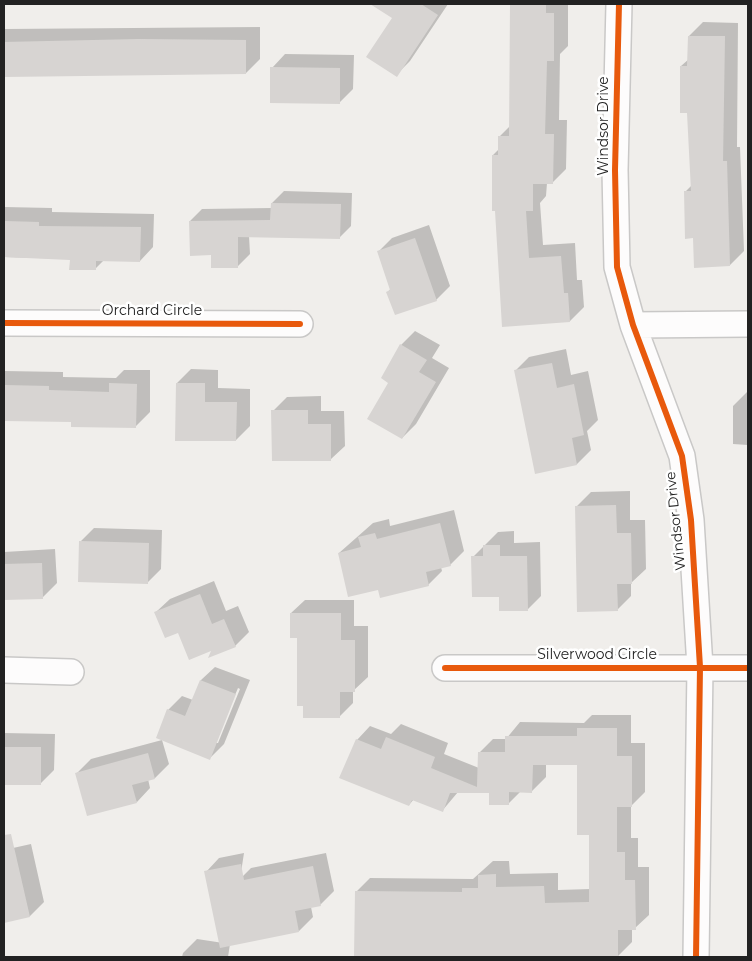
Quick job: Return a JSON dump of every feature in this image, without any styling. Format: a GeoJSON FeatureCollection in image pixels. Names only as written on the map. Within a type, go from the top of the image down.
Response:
{"type":"FeatureCollection","features":[{"type":"Feature","properties":{"kind":"street","name":"Windsor Drive"},"geometry":{"type":"LineString","coordinates":[[619,4],[615,170],[617,267],[633,325],[682,456],[691,520],[700,667],[696,957]]}},
{"type":"Feature","properties":{"kind":"street","name":"Orchard Circle"},"geometry":{"type":"LineString","coordinates":[[4,323],[300,324]]}},
{"type":"Feature","properties":{"kind":"street"},"geometry":{"type":"LineString","coordinates":[[633,325],[748,324]]}},
{"type":"Feature","properties":{"kind":"street","name":"Silverwood Circle"},"geometry":{"type":"LineString","coordinates":[[445,668],[748,668]]}},
{"type":"Feature","properties":{"kind":"street"},"geometry":{"type":"LineString","coordinates":[[4,670],[71,672]]}},
{"type":"Feature","properties":{"kind":"building"},"geometry":{"type":"Polygon","coordinates":[[[370,4],[421,4],[438,15],[397,77],[366,57],[392,18],[370,4]]]}},
{"type":"Feature","properties":{"kind":"building"},"geometry":{"type":"Polygon","coordinates":[[[510,4],[546,4],[546,13],[554,13],[554,61],[547,61],[545,134],[554,134],[553,184],[533,184],[533,211],[526,211],[529,258],[561,256],[564,293],[568,293],[570,322],[502,327],[495,211],[492,211],[492,155],[498,155],[498,136],[509,136],[510,4]]]}},
{"type":"Feature","properties":{"kind":"building"},"geometry":{"type":"Polygon","coordinates":[[[688,36],[725,36],[723,161],[727,161],[730,266],[694,268],[693,238],[685,239],[684,191],[691,191],[687,113],[680,113],[680,66],[687,66],[688,36]]]}},
{"type":"Feature","properties":{"kind":"building"},"geometry":{"type":"Polygon","coordinates":[[[139,39],[246,40],[246,74],[4,77],[4,42],[139,39]]]}},
{"type":"Feature","properties":{"kind":"building"},"geometry":{"type":"Polygon","coordinates":[[[270,67],[340,68],[340,104],[270,103],[270,67]]]}},
{"type":"Feature","properties":{"kind":"building"},"geometry":{"type":"Polygon","coordinates":[[[271,203],[341,204],[340,239],[238,237],[238,268],[211,268],[211,255],[190,256],[189,221],[270,220],[271,203]]]}},
{"type":"Feature","properties":{"kind":"building"},"geometry":{"type":"Polygon","coordinates":[[[4,221],[39,222],[39,226],[141,227],[140,262],[96,261],[96,270],[69,270],[70,260],[4,257],[4,221]]]}},
{"type":"Feature","properties":{"kind":"building"},"geometry":{"type":"Polygon","coordinates":[[[415,238],[437,301],[395,315],[386,292],[390,290],[377,251],[415,238]]]}},
{"type":"Feature","properties":{"kind":"building"},"geometry":{"type":"Polygon","coordinates":[[[400,344],[427,360],[419,372],[436,382],[402,439],[367,419],[388,383],[381,378],[400,344]]]}},
{"type":"Feature","properties":{"kind":"building"},"geometry":{"type":"Polygon","coordinates":[[[552,363],[557,388],[574,384],[584,435],[572,438],[577,465],[535,474],[514,370],[552,363]]]}},
{"type":"Feature","properties":{"kind":"building"},"geometry":{"type":"Polygon","coordinates":[[[109,383],[137,384],[136,428],[71,427],[71,422],[4,421],[4,385],[49,386],[49,390],[109,392],[109,383]]]}},
{"type":"Feature","properties":{"kind":"building"},"geometry":{"type":"Polygon","coordinates":[[[176,383],[205,383],[205,402],[237,402],[236,441],[175,441],[176,383]]]}},
{"type":"Feature","properties":{"kind":"building"},"geometry":{"type":"Polygon","coordinates":[[[271,410],[308,410],[308,424],[331,424],[331,461],[272,461],[271,410]]]}},
{"type":"Feature","properties":{"kind":"building"},"geometry":{"type":"Polygon","coordinates":[[[616,505],[617,533],[631,533],[632,584],[617,584],[618,611],[577,612],[575,506],[616,505]]]}},
{"type":"Feature","properties":{"kind":"building"},"geometry":{"type":"Polygon","coordinates":[[[440,523],[451,566],[426,572],[429,586],[380,598],[378,590],[348,597],[338,553],[361,547],[358,537],[375,533],[377,539],[440,523]]]}},
{"type":"Feature","properties":{"kind":"building"},"geometry":{"type":"Polygon","coordinates":[[[79,541],[149,543],[148,584],[78,582],[79,541]]]}},
{"type":"Feature","properties":{"kind":"building"},"geometry":{"type":"Polygon","coordinates":[[[483,545],[500,545],[500,556],[527,556],[528,611],[499,611],[499,597],[472,597],[471,556],[483,556],[483,545]]]}},
{"type":"Feature","properties":{"kind":"building"},"geometry":{"type":"Polygon","coordinates":[[[42,563],[43,599],[4,600],[4,564],[42,563]]]}},
{"type":"Feature","properties":{"kind":"building"},"geometry":{"type":"Polygon","coordinates":[[[200,594],[212,624],[224,619],[236,647],[208,658],[211,651],[189,660],[178,633],[165,638],[154,612],[200,594]]]}},
{"type":"Feature","properties":{"kind":"building"},"geometry":{"type":"Polygon","coordinates":[[[290,613],[341,613],[341,640],[355,640],[355,692],[340,692],[340,718],[303,718],[303,706],[297,706],[297,638],[290,638],[290,613]]]}},
{"type":"Feature","properties":{"kind":"building"},"geometry":{"type":"Polygon","coordinates":[[[200,680],[236,694],[210,760],[156,738],[167,709],[185,716],[200,680]]]}},
{"type":"Feature","properties":{"kind":"building"},"geometry":{"type":"Polygon","coordinates":[[[577,728],[617,728],[617,756],[632,756],[632,807],[617,807],[617,852],[625,852],[625,880],[635,880],[636,930],[618,930],[618,957],[354,957],[355,891],[462,892],[462,888],[478,888],[478,875],[496,874],[496,887],[544,886],[545,903],[589,902],[589,835],[577,835],[577,765],[533,765],[532,793],[509,792],[509,805],[489,805],[489,793],[450,793],[443,812],[412,800],[409,806],[339,778],[356,739],[381,749],[386,737],[435,757],[431,768],[477,787],[478,752],[505,752],[505,736],[577,736],[577,728]]]}},
{"type":"Feature","properties":{"kind":"building"},"geometry":{"type":"Polygon","coordinates":[[[4,747],[41,747],[41,785],[4,785],[4,747]]]}},
{"type":"Feature","properties":{"kind":"building"},"geometry":{"type":"Polygon","coordinates":[[[148,753],[155,779],[132,785],[137,803],[87,816],[75,773],[148,753]]]}},
{"type":"Feature","properties":{"kind":"building"},"geometry":{"type":"Polygon","coordinates":[[[11,834],[30,917],[4,923],[4,835],[11,834]]]}},
{"type":"Feature","properties":{"kind":"building"},"geometry":{"type":"Polygon","coordinates":[[[241,864],[244,880],[313,866],[321,906],[295,911],[299,932],[220,948],[204,871],[241,864]]]}},
{"type":"Feature","properties":{"kind":"cycle path"},"geometry":{"type":"LineString","coordinates":[[619,4],[615,170],[617,267],[633,325],[682,456],[691,520],[700,667],[696,957]]}},
{"type":"Feature","properties":{"kind":"cycle path"},"geometry":{"type":"LineString","coordinates":[[4,323],[300,324]]}},
{"type":"Feature","properties":{"kind":"cycle path"},"geometry":{"type":"LineString","coordinates":[[445,668],[748,668]]}}]}
